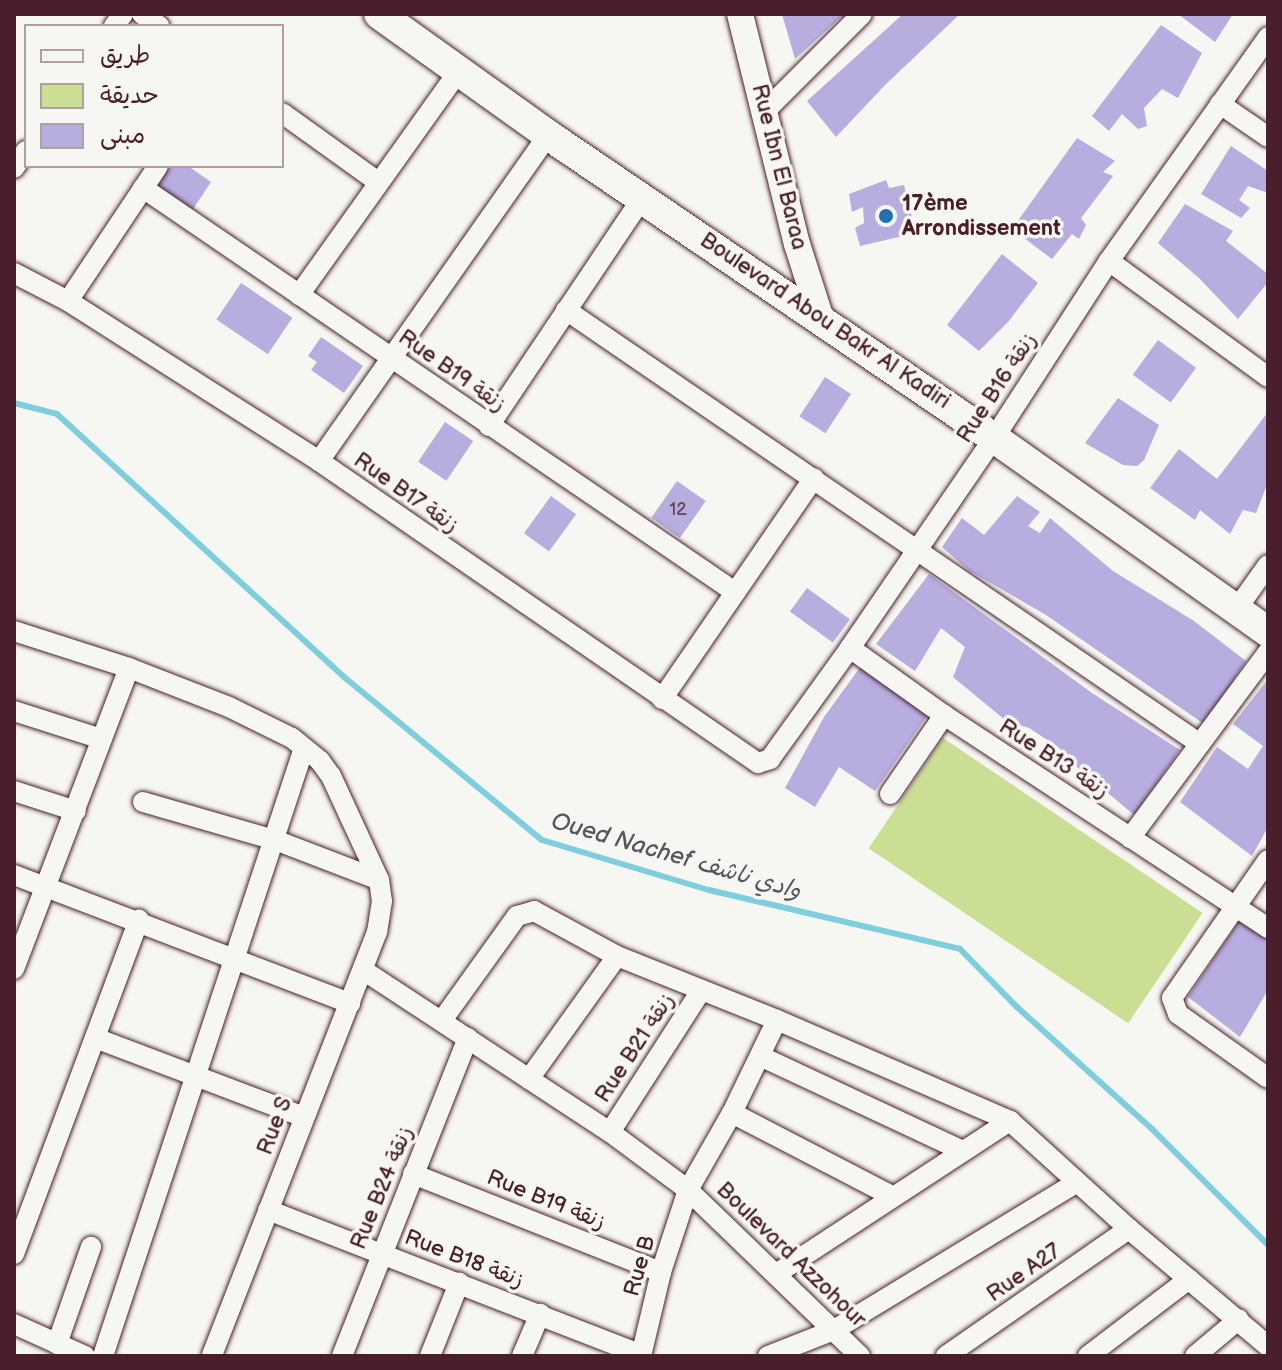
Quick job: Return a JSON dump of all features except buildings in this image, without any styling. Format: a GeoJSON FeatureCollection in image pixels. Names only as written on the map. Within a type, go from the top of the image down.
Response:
{"type":"FeatureCollection","features":[{"type":"Feature","properties":{"kind":"main road","name":"Boulevard Abou Bakr Al Kadiri"},"geometry":{"type":"LineString","coordinates":[[379,14],[548,135],[994,438],[1268,632]]}},
{"type":"Feature","properties":{"kind":"street","name":"Rue Ibn El Baraa"},"geometry":{"type":"LineString","coordinates":[[740,14],[797,244],[821,319]]}},
{"type":"Feature","properties":{"kind":"street"},"geometry":{"type":"LineString","coordinates":[[765,111],[862,14]]}},
{"type":"Feature","properties":{"kind":"street","name":"Rue B16 زنقة"},"geometry":{"type":"LineString","coordinates":[[762,762],[770,759],[918,551],[1109,261],[1268,37]]}},
{"type":"Feature","properties":{"kind":"street"},"geometry":{"type":"LineString","coordinates":[[299,295],[459,71]]}},
{"type":"Feature","properties":{"kind":"street"},"geometry":{"type":"LineString","coordinates":[[1220,104],[1268,137]]}},
{"type":"Feature","properties":{"kind":"street"},"geometry":{"type":"LineString","coordinates":[[284,114],[378,182]]}},
{"type":"Feature","properties":{"kind":"street"},"geometry":{"type":"LineString","coordinates":[[319,461],[548,135]]}},
{"type":"Feature","properties":{"kind":"street"},"geometry":{"type":"LineString","coordinates":[[68,301],[157,168]]}},
{"type":"Feature","properties":{"kind":"street","name":"Rue B19 زنقة"},"geometry":{"type":"LineString","coordinates":[[143,188],[735,592]]}},
{"type":"Feature","properties":{"kind":"street"},"geometry":{"type":"LineString","coordinates":[[489,426],[643,197]]}},
{"type":"Feature","properties":{"kind":"street"},"geometry":{"type":"LineString","coordinates":[[1109,261],[1268,377]]}},
{"type":"Feature","properties":{"kind":"street","name":"Rue B17 زنقة"},"geometry":{"type":"LineString","coordinates":[[14,273],[68,301],[319,461],[753,763],[762,762]]}},
{"type":"Feature","properties":{"kind":"street"},"geometry":{"type":"LineString","coordinates":[[566,310],[1200,744]]}},
{"type":"Feature","properties":{"kind":"street"},"geometry":{"type":"LineString","coordinates":[[662,699],[814,478]]}},
{"type":"Feature","properties":{"kind":"street"},"geometry":{"type":"LineString","coordinates":[[1236,610],[1268,565]]}},
{"type":"Feature","properties":{"kind":"street"},"geometry":{"type":"LineString","coordinates":[[14,631],[129,668],[229,707],[304,748],[331,776],[379,880]]}},
{"type":"Feature","properties":{"kind":"street","name":"Rue B13 زنقة"},"geometry":{"type":"LineString","coordinates":[[850,648],[944,715],[1268,928]]}},
{"type":"Feature","properties":{"kind":"street"},"geometry":{"type":"LineString","coordinates":[[1130,838],[1268,652]]}},
{"type":"Feature","properties":{"kind":"street"},"geometry":{"type":"LineString","coordinates":[[14,969],[48,887],[129,668]]}},
{"type":"Feature","properties":{"kind":"street"},"geometry":{"type":"LineString","coordinates":[[14,711],[102,739]]}},
{"type":"Feature","properties":{"kind":"street"},"geometry":{"type":"LineString","coordinates":[[890,794],[944,715]]}},
{"type":"Feature","properties":{"kind":"street"},"geometry":{"type":"LineString","coordinates":[[103,1356],[198,1077],[304,748]]}},
{"type":"Feature","properties":{"kind":"street"},"geometry":{"type":"LineString","coordinates":[[14,791],[76,811]]}},
{"type":"Feature","properties":{"kind":"street"},"geometry":{"type":"LineString","coordinates":[[143,802],[275,840],[379,880]]}},
{"type":"Feature","properties":{"kind":"street"},"geometry":{"type":"LineString","coordinates":[[1268,860],[1172,998],[1178,1014],[1268,1078]]}},
{"type":"Feature","properties":{"kind":"street"},"geometry":{"type":"LineString","coordinates":[[14,875],[139,920],[350,1003]]}},
{"type":"Feature","properties":{"kind":"street","name":"Rue S"},"geometry":{"type":"LineString","coordinates":[[212,1356],[363,970],[381,914],[379,880]]}},
{"type":"Feature","properties":{"kind":"street"},"geometry":{"type":"LineString","coordinates":[[443,1019],[517,916],[534,911],[617,956],[777,1020],[1010,1121],[1076,1183],[1268,1346]]}},
{"type":"Feature","properties":{"kind":"street"},"geometry":{"type":"LineString","coordinates":[[14,1254],[139,920]]}},
{"type":"Feature","properties":{"kind":"street"},"geometry":{"type":"LineString","coordinates":[[529,1079],[617,956]]}},
{"type":"Feature","properties":{"kind":"street","name":"Boulevard Azzohour"},"geometry":{"type":"LineString","coordinates":[[363,970],[443,1019],[610,1132],[688,1190],[860,1356]]}},
{"type":"Feature","properties":{"kind":"street","name":"Rue B21 زنقة"},"geometry":{"type":"LineString","coordinates":[[610,1132],[701,991]]}},
{"type":"Feature","properties":{"kind":"street","name":"Rue B"},"geometry":{"type":"LineString","coordinates":[[641,1356],[661,1272],[688,1190],[732,1113],[777,1020]]}},
{"type":"Feature","properties":{"kind":"street"},"geometry":{"type":"LineString","coordinates":[[95,1038],[304,1117]]}},
{"type":"Feature","properties":{"kind":"street","name":"Rue B24 زنقة"},"geometry":{"type":"LineString","coordinates":[[342,1356],[468,1038]]}},
{"type":"Feature","properties":{"kind":"street"},"geometry":{"type":"LineString","coordinates":[[760,1056],[963,1151]]}},
{"type":"Feature","properties":{"kind":"street"},"geometry":{"type":"LineString","coordinates":[[732,1113],[894,1197]]}},
{"type":"Feature","properties":{"kind":"street"},"geometry":{"type":"LineString","coordinates":[[776,1274],[1010,1121]]}},
{"type":"Feature","properties":{"kind":"street","name":"Rue B19 زنقة"},"geometry":{"type":"LineString","coordinates":[[413,1174],[661,1272]]}},
{"type":"Feature","properties":{"kind":"street"},"geometry":{"type":"LineString","coordinates":[[768,1356],[834,1330],[1076,1183]]}},
{"type":"Feature","properties":{"kind":"street","name":"Rue B18 زنقة"},"geometry":{"type":"LineString","coordinates":[[268,1210],[382,1252],[641,1356]]}},
{"type":"Feature","properties":{"kind":"street","name":"Rue A27"},"geometry":{"type":"LineString","coordinates":[[946,1356],[1129,1229]]}},
{"type":"Feature","properties":{"kind":"street"},"geometry":{"type":"LineString","coordinates":[[57,1344],[91,1247]]}},
{"type":"Feature","properties":{"kind":"street"},"geometry":{"type":"LineString","coordinates":[[1088,1356],[1189,1279]]}},
{"type":"Feature","properties":{"kind":"street"},"geometry":{"type":"LineString","coordinates":[[430,1356],[459,1283]]}},
{"type":"Feature","properties":{"kind":"street"},"geometry":{"type":"LineString","coordinates":[[522,1356],[540,1314]]}},
{"type":"Feature","properties":{"kind":"street"},"geometry":{"type":"LineString","coordinates":[[1195,1356],[1239,1319]]}},
{"type":"Feature","properties":{"kind":"street"},"geometry":{"type":"LineString","coordinates":[[14,1324],[85,1356]]}},
{"type":"Feature","properties":{"kind":"green space"},"geometry":{"type":"Polygon","coordinates":[[[943,738],[1202,913],[1128,1023],[869,848],[943,738]]]}},
{"type":"Feature","properties":{"kind":"waterway","name":"Oued Nachef وادي ناشف"},"geometry":{"type":"LineString","coordinates":[[14,403],[57,414],[344,677],[542,840],[709,890],[960,949],[1017,1007],[1152,1129],[1268,1245]]}},
{"type":"Feature","properties":{"kind":"place","name":"17ème Arrondissement"},"geometry":{"type":"Point","coordinates":[886,216]}}]}
